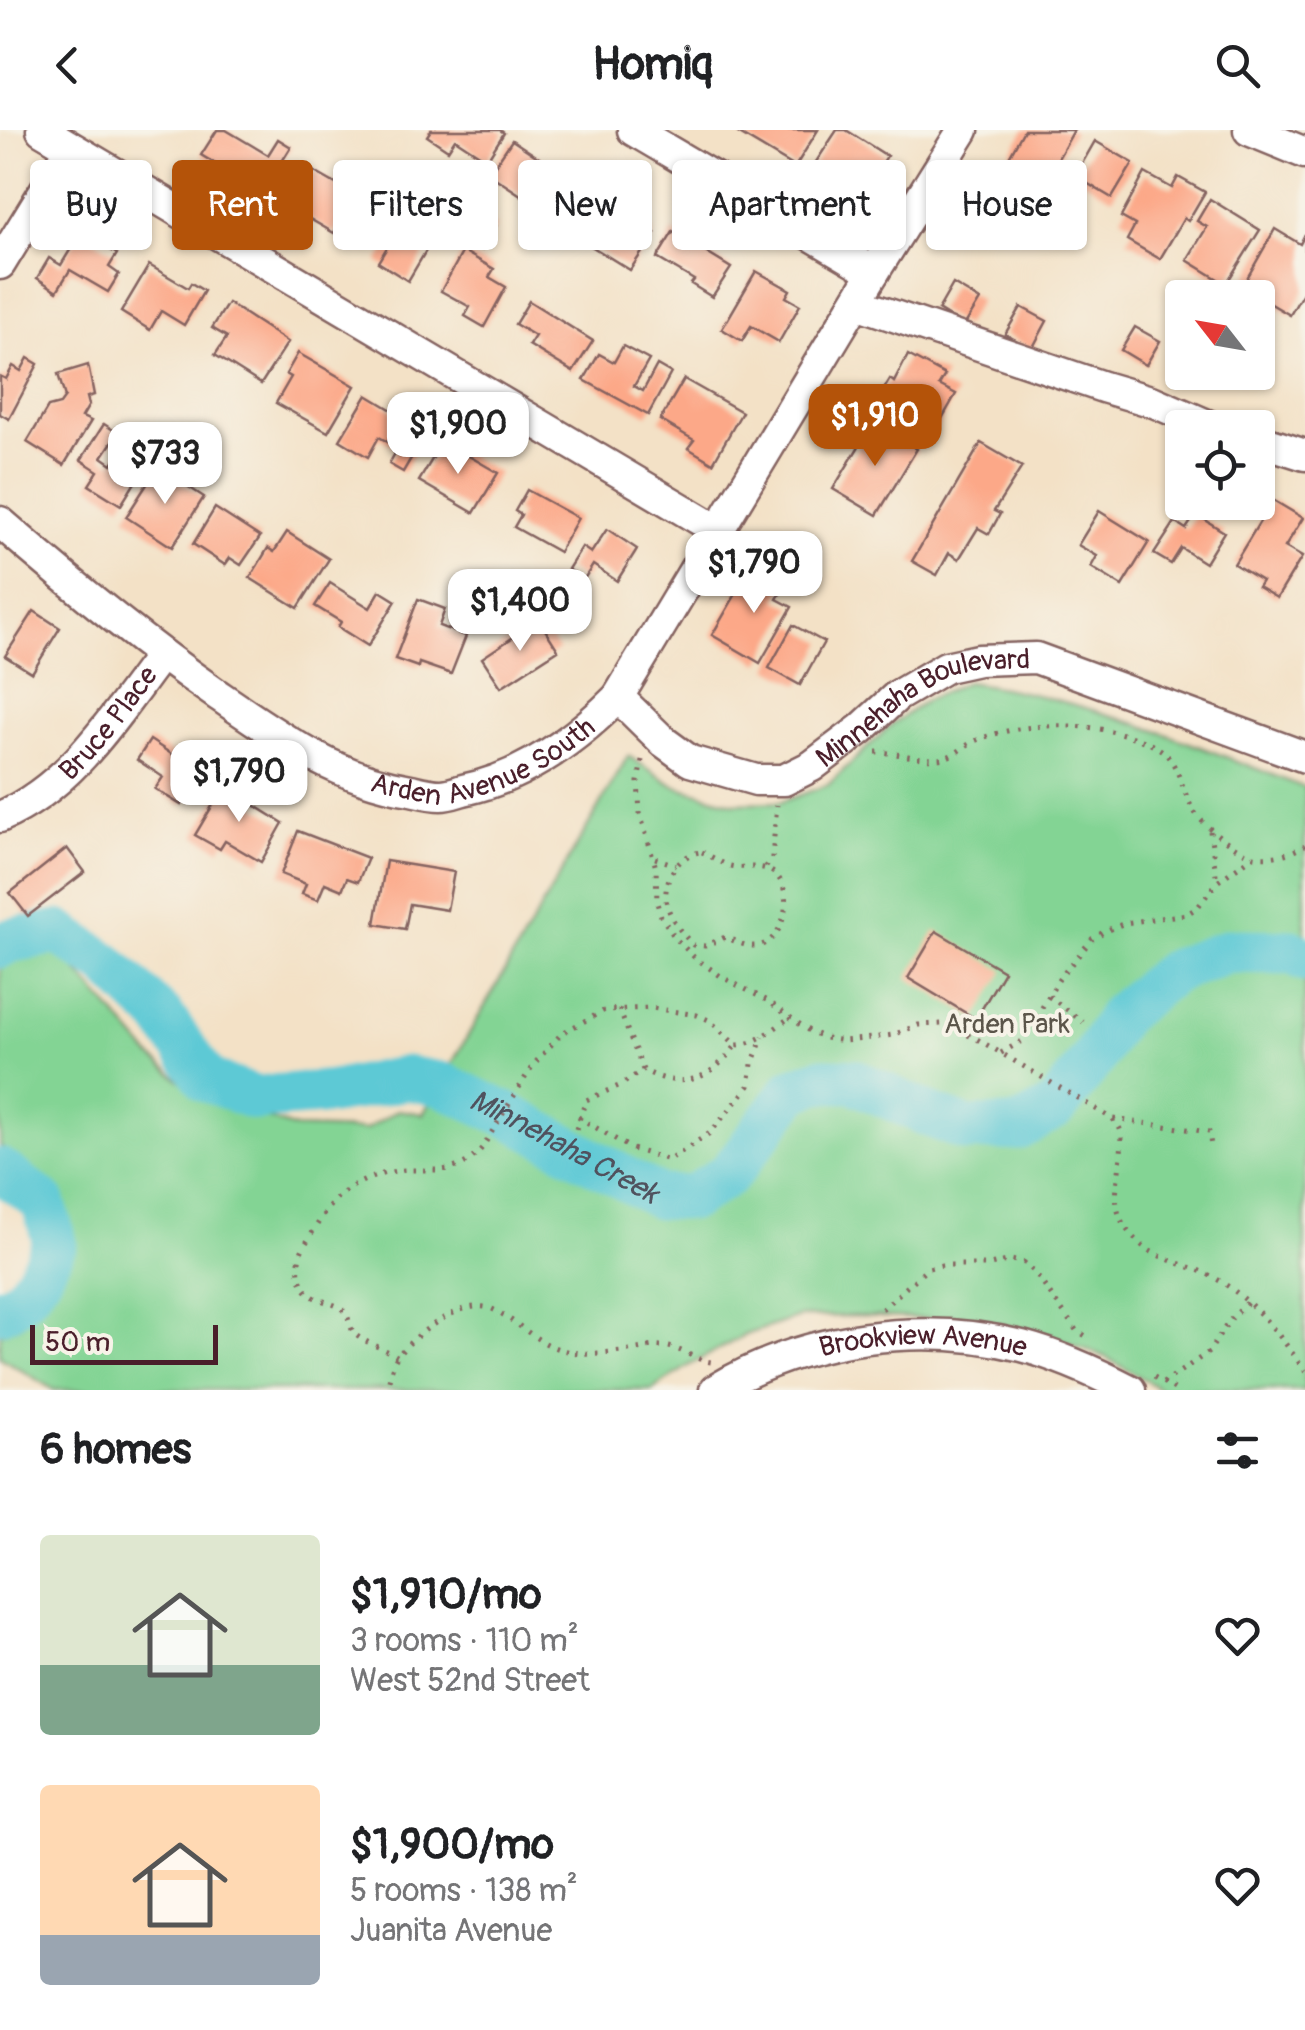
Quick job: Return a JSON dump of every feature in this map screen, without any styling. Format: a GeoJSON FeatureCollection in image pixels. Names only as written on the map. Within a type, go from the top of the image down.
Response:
{"type":"FeatureCollection","features":[{"type":"Feature","properties":{"kind":"street"},"geometry":{"type":"LineString","coordinates":[[42,130],[719,531]]}},
{"type":"Feature","properties":{"kind":"street"},"geometry":{"type":"LineString","coordinates":[[633,130],[874,272]]}},
{"type":"Feature","properties":{"kind":"street","name":"Arden Avenue South"},"geometry":{"type":"LineString","coordinates":[[0,522],[161,655],[284,741],[334,768],[386,786],[440,795],[486,786],[526,769],[618,697],[963,130]]}},
{"type":"Feature","properties":{"kind":"street"},"geometry":{"type":"LineString","coordinates":[[1249,130],[1305,153]]}},
{"type":"Feature","properties":{"kind":"street"},"geometry":{"type":"LineString","coordinates":[[0,264],[71,148]]}},
{"type":"Feature","properties":{"kind":"street"},"geometry":{"type":"LineString","coordinates":[[856,303],[1172,410]]}},
{"type":"Feature","properties":{"kind":"street"},"geometry":{"type":"LineString","coordinates":[[1275,445],[1305,455]]}},
{"type":"Feature","properties":{"kind":"street","name":"Bruce Place"},"geometry":{"type":"LineString","coordinates":[[0,818],[60,778],[93,743],[161,655]]}},
{"type":"Feature","properties":{"kind":"street","name":"Minnehaha Boulevard"},"geometry":{"type":"LineString","coordinates":[[618,697],[664,742],[690,761],[756,780],[784,780],[812,766],[897,696],[946,667],[978,660],[1036,658],[1305,757]]}},
{"type":"Feature","properties":{"kind":"street","name":"Brookview Avenue"},"geometry":{"type":"LineString","coordinates":[[716,1376],[836,1343],[898,1335],[960,1335],[1022,1346],[1121,1383]]}},
{"type":"Feature","properties":{"kind":"path"},"geometry":{"type":"LineString","coordinates":[[890,752],[944,759],[975,740],[1002,732],[1051,726],[1109,729],[1160,748],[1173,762],[1195,814],[1210,831],[1252,856]]}},
{"type":"Feature","properties":{"kind":"path"},"geometry":{"type":"LineString","coordinates":[[646,753],[640,762],[640,813],[656,868],[657,903],[668,927],[722,977],[768,1000],[809,1031],[825,1038],[893,1035],[918,1024],[942,1024],[978,1039],[1114,1119],[1209,1132],[1211,1146]]}},
{"type":"Feature","properties":{"kind":"path"},"geometry":{"type":"LineString","coordinates":[[766,867],[772,856],[777,797]]}},
{"type":"Feature","properties":{"kind":"path"},"geometry":{"type":"LineString","coordinates":[[1210,831],[1217,882]]}},
{"type":"Feature","properties":{"kind":"path"},"geometry":{"type":"LineString","coordinates":[[1001,1052],[1022,1041],[1060,979],[1092,940],[1106,930],[1124,923],[1186,914],[1198,906],[1217,882],[1252,856],[1290,854],[1305,845]]}},
{"type":"Feature","properties":{"kind":"path"},"geometry":{"type":"LineString","coordinates":[[702,852],[728,866],[766,867],[782,882],[786,901],[783,919],[768,941],[750,946],[725,937],[690,948],[666,902],[671,874],[689,854],[702,852]]}},
{"type":"Feature","properties":{"kind":"path"},"geometry":{"type":"LineString","coordinates":[[653,857],[676,865]]}},
{"type":"Feature","properties":{"kind":"path"},"geometry":{"type":"LineString","coordinates":[[657,903],[666,902]]}},
{"type":"Feature","properties":{"kind":"path"},"geometry":{"type":"LineString","coordinates":[[1049,996],[1083,1022]]}},
{"type":"Feature","properties":{"kind":"path"},"geometry":{"type":"LineString","coordinates":[[396,1356],[359,1338],[348,1314],[308,1292],[297,1265],[302,1249],[328,1208],[347,1190],[390,1172],[444,1171],[474,1158],[526,1076],[562,1034],[605,1010],[652,1008],[697,1014],[736,1045],[763,1036],[790,1018]]}},
{"type":"Feature","properties":{"kind":"path"},"geometry":{"type":"LineString","coordinates":[[619,1009],[642,1070],[662,1080],[709,1073],[736,1045]]}},
{"type":"Feature","properties":{"kind":"path"},"geometry":{"type":"LineString","coordinates":[[578,1117],[632,1149],[669,1160],[710,1132],[749,1086],[752,1064],[763,1036]]}},
{"type":"Feature","properties":{"kind":"path"},"geometry":{"type":"LineString","coordinates":[[576,1130],[586,1100],[621,1085],[642,1070]]}},
{"type":"Feature","properties":{"kind":"path"},"geometry":{"type":"LineString","coordinates":[[1114,1119],[1122,1134],[1115,1201],[1130,1234],[1146,1250],[1213,1277],[1247,1302],[1284,1340],[1305,1371]]}},
{"type":"Feature","properties":{"kind":"path"},"geometry":{"type":"LineString","coordinates":[[879,1310],[928,1268],[1011,1260],[1025,1263],[1076,1330],[1093,1340]]}},
{"type":"Feature","properties":{"kind":"path"},"geometry":{"type":"LineString","coordinates":[[1164,1383],[1209,1352],[1247,1302]]}},
{"type":"Feature","properties":{"kind":"path"},"geometry":{"type":"LineString","coordinates":[[386,1390],[396,1356],[460,1308],[480,1306],[494,1310],[560,1349],[582,1353],[660,1346],[706,1362],[716,1376]]}},
{"type":"Feature","properties":{"kind":"path"},"geometry":{"type":"LineString","coordinates":[[1121,1383],[1164,1383],[1176,1390]]}},
{"type":"Feature","properties":{"kind":"green space","name":"Arden Park"},"geometry":{"type":"Polygon","coordinates":[[[966,682],[1096,711],[1305,788],[1305,1390],[1162,1390],[1103,1356],[1054,1337],[984,1321],[859,1316],[799,1317],[745,1335],[652,1390],[54,1390],[0,1357],[0,1334],[22,1324],[49,1285],[69,1245],[65,1220],[43,1185],[0,1146],[0,960],[45,952],[67,959],[152,1057],[187,1086],[234,1107],[295,1128],[365,1130],[398,1110],[423,1114],[628,756],[675,786],[733,803],[781,802],[828,785],[891,725],[928,699],[966,682]]]}},
{"type":"Feature","properties":{"kind":"building"},"geometry":{"type":"Polygon","coordinates":[[[217,130],[226,130],[268,155],[278,139],[291,147],[283,160],[209,160],[201,155],[217,130]]]}},
{"type":"Feature","properties":{"kind":"building"},"geometry":{"type":"Polygon","coordinates":[[[431,130],[504,133],[487,160],[455,139],[448,150],[427,136],[431,130]]]}},
{"type":"Feature","properties":{"kind":"building"},"geometry":{"type":"Polygon","coordinates":[[[818,130],[799,160],[783,160],[738,133],[818,130]]]}},
{"type":"Feature","properties":{"kind":"building"},"geometry":{"type":"Polygon","coordinates":[[[837,130],[846,130],[887,156],[884,160],[817,160],[837,130]]]}},
{"type":"Feature","properties":{"kind":"building"},"geometry":{"type":"Polygon","coordinates":[[[1024,130],[1074,130],[1057,160],[1007,160],[1024,130]]]}},
{"type":"Feature","properties":{"kind":"building"},"geometry":{"type":"Polygon","coordinates":[[[512,140],[542,160],[518,160],[518,193],[498,180],[498,161],[512,140]]]}},
{"type":"Feature","properties":{"kind":"building"},"geometry":{"type":"Polygon","coordinates":[[[1095,141],[1133,163],[1112,198],[1087,183],[1084,160],[1095,141]]]}},
{"type":"Feature","properties":{"kind":"building"},"geometry":{"type":"Polygon","coordinates":[[[313,171],[333,182],[333,232],[313,221],[313,171]]]}},
{"type":"Feature","properties":{"kind":"building"},"geometry":{"type":"Polygon","coordinates":[[[1145,173],[1172,188],[1178,177],[1205,192],[1160,259],[1127,240],[1135,225],[1121,217],[1145,173]]]}},
{"type":"Feature","properties":{"kind":"building"},"geometry":{"type":"Polygon","coordinates":[[[1210,199],[1260,230],[1229,280],[1220,280],[1187,260],[1207,227],[1197,221],[1210,199]]]}},
{"type":"Feature","properties":{"kind":"building"},"geometry":{"type":"Polygon","coordinates":[[[1275,229],[1300,244],[1305,234],[1305,289],[1290,315],[1275,306],[1275,280],[1246,280],[1275,229]]]}},
{"type":"Feature","properties":{"kind":"building"},"geometry":{"type":"Polygon","coordinates":[[[672,234],[672,250],[702,250],[731,268],[712,297],[691,284],[694,280],[657,258],[672,234]]]}},
{"type":"Feature","properties":{"kind":"building"},"geometry":{"type":"Polygon","coordinates":[[[70,250],[110,250],[117,254],[109,267],[119,274],[108,292],[70,270],[57,291],[37,278],[49,258],[61,265],[70,250]]]}},
{"type":"Feature","properties":{"kind":"building"},"geometry":{"type":"Polygon","coordinates":[[[385,250],[426,250],[408,281],[378,262],[385,250]]]}},
{"type":"Feature","properties":{"kind":"building"},"geometry":{"type":"Polygon","coordinates":[[[598,250],[644,250],[630,270],[598,250]]]}},
{"type":"Feature","properties":{"kind":"building"},"geometry":{"type":"Polygon","coordinates":[[[463,251],[494,269],[489,277],[506,287],[484,327],[465,316],[470,307],[441,291],[463,251]]]}},
{"type":"Feature","properties":{"kind":"building"},"geometry":{"type":"Polygon","coordinates":[[[149,265],[188,288],[191,283],[204,291],[184,325],[161,311],[150,330],[121,312],[149,265]]]}},
{"type":"Feature","properties":{"kind":"building"},"geometry":{"type":"Polygon","coordinates":[[[756,271],[790,290],[786,297],[800,305],[779,342],[751,326],[742,341],[722,329],[756,271]]]}},
{"type":"Feature","properties":{"kind":"building"},"geometry":{"type":"Polygon","coordinates":[[[953,284],[980,300],[964,326],[938,310],[953,284]]]}},
{"type":"Feature","properties":{"kind":"building"},"geometry":{"type":"Polygon","coordinates":[[[529,301],[593,341],[573,372],[529,345],[535,336],[515,324],[529,301]]]}},
{"type":"Feature","properties":{"kind":"building"},"geometry":{"type":"Polygon","coordinates":[[[228,303],[288,342],[261,384],[215,355],[227,337],[212,328],[228,303]]]}},
{"type":"Feature","properties":{"kind":"building"},"geometry":{"type":"Polygon","coordinates":[[[1021,307],[1047,321],[1032,349],[1005,334],[1021,307]]]}},
{"type":"Feature","properties":{"kind":"building"},"geometry":{"type":"Polygon","coordinates":[[[1135,327],[1160,341],[1146,365],[1121,350],[1135,327]]]}},
{"type":"Feature","properties":{"kind":"building"},"geometry":{"type":"Polygon","coordinates":[[[623,346],[649,360],[634,386],[643,391],[657,365],[671,373],[648,415],[584,380],[599,354],[614,362],[623,346]]]}},
{"type":"Feature","properties":{"kind":"building"},"geometry":{"type":"Polygon","coordinates":[[[298,353],[355,386],[328,432],[276,403],[291,377],[286,374],[298,353]]]}},
{"type":"Feature","properties":{"kind":"building"},"geometry":{"type":"Polygon","coordinates":[[[908,355],[945,375],[939,385],[956,394],[931,438],[879,410],[886,397],[881,394],[890,379],[894,382],[908,355]]]}},
{"type":"Feature","properties":{"kind":"building"},"geometry":{"type":"Polygon","coordinates":[[[28,358],[38,364],[9,419],[0,414],[0,376],[6,379],[13,366],[21,371],[28,358]]]}},
{"type":"Feature","properties":{"kind":"building"},"geometry":{"type":"Polygon","coordinates":[[[88,365],[94,395],[87,397],[89,405],[82,417],[91,421],[64,465],[27,442],[48,407],[60,404],[65,397],[58,374],[88,365]]]}},
{"type":"Feature","properties":{"kind":"building"},"geometry":{"type":"Polygon","coordinates":[[[684,379],[742,412],[713,463],[688,448],[694,440],[660,420],[684,379]]]}},
{"type":"Feature","properties":{"kind":"building"},"geometry":{"type":"Polygon","coordinates":[[[367,395],[427,431],[403,472],[389,464],[398,448],[379,437],[368,457],[340,440],[367,395]]]}},
{"type":"Feature","properties":{"kind":"building"},"geometry":{"type":"Polygon","coordinates":[[[873,423],[917,449],[877,515],[833,489],[873,423]]]}},
{"type":"Feature","properties":{"kind":"building"},"geometry":{"type":"Polygon","coordinates":[[[104,424],[118,433],[102,457],[112,464],[124,445],[149,460],[121,505],[89,485],[98,471],[81,460],[104,424]]]}},
{"type":"Feature","properties":{"kind":"building"},"geometry":{"type":"Polygon","coordinates":[[[443,441],[498,473],[474,513],[419,481],[443,441]]]}},
{"type":"Feature","properties":{"kind":"building"},"geometry":{"type":"Polygon","coordinates":[[[981,443],[1022,467],[994,511],[1000,514],[989,534],[978,528],[959,559],[949,553],[937,575],[912,561],[981,443]]]}},
{"type":"Feature","properties":{"kind":"building"},"geometry":{"type":"Polygon","coordinates":[[[158,467],[204,497],[172,547],[126,517],[158,467]]]}},
{"type":"Feature","properties":{"kind":"building"},"geometry":{"type":"Polygon","coordinates":[[[527,490],[578,518],[559,552],[514,527],[521,515],[515,511],[527,490]]]}},
{"type":"Feature","properties":{"kind":"building"},"geometry":{"type":"Polygon","coordinates":[[[1275,501],[1303,518],[1285,547],[1302,557],[1277,598],[1258,587],[1262,581],[1234,564],[1261,520],[1275,520],[1275,501]]]}},
{"type":"Feature","properties":{"kind":"building"},"geometry":{"type":"Polygon","coordinates":[[[215,508],[260,537],[241,565],[230,558],[225,565],[193,544],[215,508]]]}},
{"type":"Feature","properties":{"kind":"building"},"geometry":{"type":"Polygon","coordinates":[[[1099,511],[1149,542],[1122,586],[1091,567],[1097,556],[1078,545],[1099,511]]]}},
{"type":"Feature","properties":{"kind":"building"},"geometry":{"type":"Polygon","coordinates":[[[1192,520],[1205,520],[1224,532],[1205,563],[1181,548],[1171,564],[1154,554],[1175,522],[1186,529],[1192,520]]]}},
{"type":"Feature","properties":{"kind":"building"},"geometry":{"type":"Polygon","coordinates":[[[607,529],[637,549],[617,581],[593,565],[584,579],[568,569],[582,547],[591,553],[607,529]]]}},
{"type":"Feature","properties":{"kind":"building"},"geometry":{"type":"Polygon","coordinates":[[[287,532],[329,559],[298,608],[250,578],[268,548],[274,552],[287,532]]]}},
{"type":"Feature","properties":{"kind":"building"},"geometry":{"type":"Polygon","coordinates":[[[751,568],[784,587],[777,599],[792,607],[760,663],[712,635],[751,568]]]}},
{"type":"Feature","properties":{"kind":"building"},"geometry":{"type":"Polygon","coordinates":[[[330,583],[370,608],[380,591],[396,601],[368,646],[315,606],[330,583]]]}},
{"type":"Feature","properties":{"kind":"building"},"geometry":{"type":"Polygon","coordinates":[[[418,599],[445,609],[439,626],[466,636],[451,674],[395,659],[418,599]]]}},
{"type":"Feature","properties":{"kind":"building"},"geometry":{"type":"Polygon","coordinates":[[[34,611],[60,628],[32,673],[5,656],[34,611]]]}},
{"type":"Feature","properties":{"kind":"building"},"geometry":{"type":"Polygon","coordinates":[[[539,620],[558,650],[501,687],[482,658],[539,620]]]}},
{"type":"Feature","properties":{"kind":"building"},"geometry":{"type":"Polygon","coordinates":[[[793,625],[824,642],[800,685],[769,668],[793,625]]]}},
{"type":"Feature","properties":{"kind":"building"},"geometry":{"type":"Polygon","coordinates":[[[150,740],[202,774],[181,805],[155,789],[163,777],[137,760],[150,740]]]}},
{"type":"Feature","properties":{"kind":"building"},"geometry":{"type":"Polygon","coordinates":[[[224,786],[283,823],[261,862],[225,841],[220,849],[195,835],[224,786]]]}},
{"type":"Feature","properties":{"kind":"building"},"geometry":{"type":"Polygon","coordinates":[[[298,831],[368,858],[358,882],[347,878],[342,890],[325,883],[318,900],[302,894],[306,884],[281,874],[298,831]]]}},
{"type":"Feature","properties":{"kind":"building"},"geometry":{"type":"Polygon","coordinates":[[[67,848],[85,872],[28,916],[10,893],[67,848]]]}},
{"type":"Feature","properties":{"kind":"building"},"geometry":{"type":"Polygon","coordinates":[[[386,861],[454,872],[447,910],[410,904],[405,929],[375,924],[386,861]]]}},
{"type":"Feature","properties":{"kind":"building"},"geometry":{"type":"Polygon","coordinates":[[[936,931],[1004,971],[976,1019],[908,978],[936,931]]]}},
{"type":"Feature","properties":{"kind":"waterway","name":"Minnehaha Creek"},"geometry":{"type":"LineString","coordinates":[[0,946],[12,940],[58,932],[105,963],[163,1017],[207,1080],[255,1098],[335,1092],[406,1078],[441,1084],[510,1116],[659,1197],[692,1198],[730,1173],[793,1090],[820,1080],[854,1081],[966,1129],[1018,1128],[1056,1107],[1093,1059],[1119,1015],[1172,972],[1229,951],[1292,952],[1305,959]]}},
{"type":"Feature","properties":{"kind":"waterway","name":"Minnehaha Creek"},"geometry":{"type":"LineString","coordinates":[[0,1170],[43,1202],[55,1243],[27,1292],[0,1311]]}}]}
